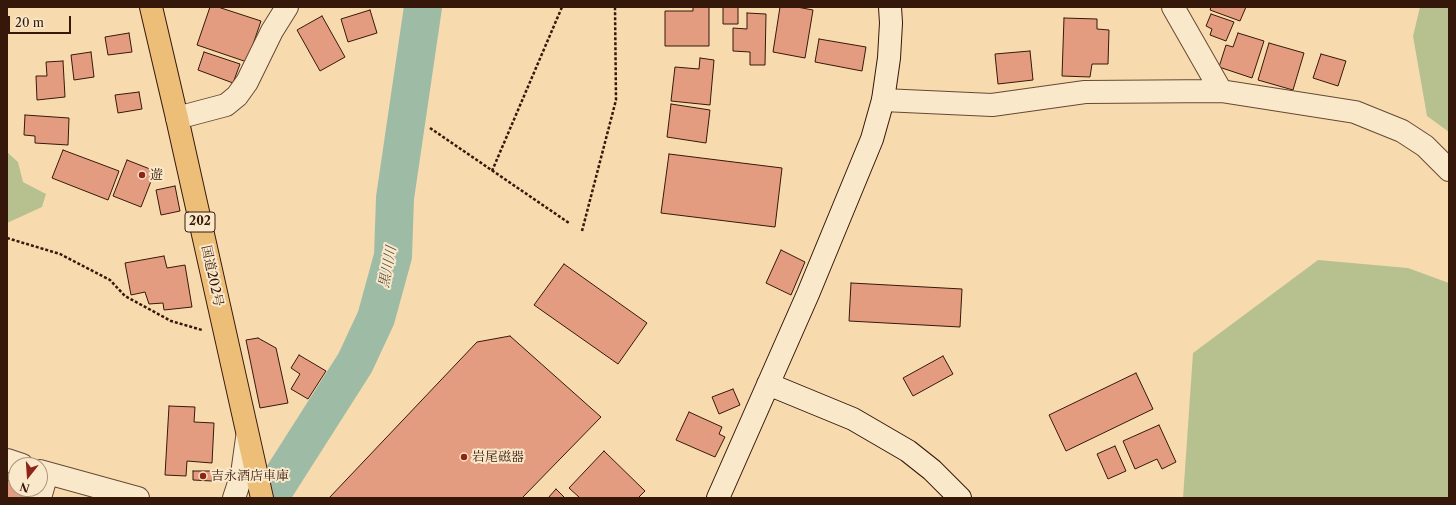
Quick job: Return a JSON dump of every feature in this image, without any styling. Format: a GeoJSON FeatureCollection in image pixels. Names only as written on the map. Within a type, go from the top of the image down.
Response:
{"type":"FeatureCollection","features":[{"type":"Feature","properties":{"kind":"highway","name":"国道202号"},"geometry":{"type":"LineString","coordinates":[[151,7],[262,498]]}},
{"type":"Feature","properties":{"kind":"street"},"geometry":{"type":"LineString","coordinates":[[177,118],[226,105],[237,96],[247,82],[272,31],[287,7]]}},
{"type":"Feature","properties":{"kind":"street"},"geometry":{"type":"LineString","coordinates":[[718,498],[838,225],[872,139],[884,100],[889,58],[891,23],[890,7]]}},
{"type":"Feature","properties":{"kind":"street"},"geometry":{"type":"LineString","coordinates":[[1173,7],[1221,91]]}},
{"type":"Feature","properties":{"kind":"street"},"geometry":{"type":"LineString","coordinates":[[884,100],[992,105],[1085,92],[1221,91],[1355,112],[1402,131],[1425,146],[1449,170]]}},
{"type":"Feature","properties":{"kind":"street"},"geometry":{"type":"LineString","coordinates":[[768,384],[853,419],[901,447],[932,470],[960,498]]}},
{"type":"Feature","properties":{"kind":"street"},"geometry":{"type":"LineString","coordinates":[[234,498],[242,474],[248,438]]}},
{"type":"Feature","properties":{"kind":"street"},"geometry":{"type":"LineString","coordinates":[[48,473],[138,498]]}},
{"type":"Feature","properties":{"kind":"path"},"geometry":{"type":"LineString","coordinates":[[492,171],[562,7]]}},
{"type":"Feature","properties":{"kind":"path"},"geometry":{"type":"LineString","coordinates":[[582,231],[616,100],[615,7]]}},
{"type":"Feature","properties":{"kind":"path"},"geometry":{"type":"LineString","coordinates":[[430,128],[569,223]]}},
{"type":"Feature","properties":{"kind":"path"},"geometry":{"type":"LineString","coordinates":[[7,238],[60,254],[110,280],[125,296],[171,321],[226,337]]}},
{"type":"Feature","properties":{"kind":"green space"},"geometry":{"type":"Polygon","coordinates":[[[1420,7],[1449,7],[1449,132],[1427,116],[1413,36],[1420,7]]]}},
{"type":"Feature","properties":{"kind":"green space"},"geometry":{"type":"Polygon","coordinates":[[[7,152],[18,162],[23,182],[46,194],[42,207],[7,223],[7,152]]]}},
{"type":"Feature","properties":{"kind":"green space"},"geometry":{"type":"Polygon","coordinates":[[[1318,260],[1408,268],[1449,283],[1449,498],[1183,498],[1193,353],[1318,260]]]}},
{"type":"Feature","properties":{"kind":"building"},"geometry":{"type":"Polygon","coordinates":[[[210,7],[218,7],[261,21],[247,62],[197,45],[210,7]]]}},
{"type":"Feature","properties":{"kind":"building"},"geometry":{"type":"Polygon","coordinates":[[[693,7],[709,7],[709,46],[665,46],[665,11],[693,11],[693,7]]]}},
{"type":"Feature","properties":{"kind":"building"},"geometry":{"type":"Polygon","coordinates":[[[723,7],[738,7],[738,24],[723,24],[723,7]]]}},
{"type":"Feature","properties":{"kind":"building"},"geometry":{"type":"Polygon","coordinates":[[[780,7],[797,7],[813,10],[805,58],[773,52],[780,7]]]}},
{"type":"Feature","properties":{"kind":"building"},"geometry":{"type":"Polygon","coordinates":[[[1211,7],[1246,7],[1240,21],[1210,10],[1211,7]]]}},
{"type":"Feature","properties":{"kind":"building"},"geometry":{"type":"Polygon","coordinates":[[[370,10],[377,33],[348,42],[341,19],[370,10]]]}},
{"type":"Feature","properties":{"kind":"building"},"geometry":{"type":"Polygon","coordinates":[[[747,13],[766,14],[765,65],[750,65],[750,52],[733,51],[733,28],[747,29],[747,13]]]}},
{"type":"Feature","properties":{"kind":"building"},"geometry":{"type":"Polygon","coordinates":[[[1211,14],[1234,22],[1226,41],[1210,35],[1212,29],[1206,26],[1211,14]]]}},
{"type":"Feature","properties":{"kind":"building"},"geometry":{"type":"Polygon","coordinates":[[[322,16],[345,57],[320,71],[297,30],[322,16]]]}},
{"type":"Feature","properties":{"kind":"building"},"geometry":{"type":"Polygon","coordinates":[[[1064,18],[1097,19],[1097,29],[1109,30],[1108,64],[1092,64],[1090,77],[1062,76],[1064,18]]]}},
{"type":"Feature","properties":{"kind":"building"},"geometry":{"type":"Polygon","coordinates":[[[129,33],[132,52],[108,55],[105,37],[129,33]]]}},
{"type":"Feature","properties":{"kind":"building"},"geometry":{"type":"Polygon","coordinates":[[[1238,33],[1264,41],[1252,78],[1219,67],[1226,45],[1233,47],[1238,33]]]}},
{"type":"Feature","properties":{"kind":"building"},"geometry":{"type":"Polygon","coordinates":[[[819,39],[866,47],[862,71],[815,62],[819,39]]]}},
{"type":"Feature","properties":{"kind":"building"},"geometry":{"type":"Polygon","coordinates":[[[1269,43],[1304,53],[1293,90],[1258,80],[1269,43]]]}},
{"type":"Feature","properties":{"kind":"building"},"geometry":{"type":"Polygon","coordinates":[[[1030,51],[1033,80],[998,84],[995,54],[1030,51]]]}},
{"type":"Feature","properties":{"kind":"building"},"geometry":{"type":"Polygon","coordinates":[[[91,52],[94,77],[74,80],[71,55],[91,52]]]}},
{"type":"Feature","properties":{"kind":"building"},"geometry":{"type":"Polygon","coordinates":[[[204,52],[240,64],[233,83],[198,70],[204,52]]]}},
{"type":"Feature","properties":{"kind":"building"},"geometry":{"type":"Polygon","coordinates":[[[1321,54],[1346,61],[1338,86],[1313,78],[1321,54]]]}},
{"type":"Feature","properties":{"kind":"building"},"geometry":{"type":"Polygon","coordinates":[[[700,58],[714,60],[710,105],[671,101],[675,67],[699,69],[700,58]]]}},
{"type":"Feature","properties":{"kind":"building"},"geometry":{"type":"Polygon","coordinates":[[[63,61],[65,97],[37,100],[36,76],[47,76],[46,62],[63,61]]]}},
{"type":"Feature","properties":{"kind":"building"},"geometry":{"type":"Polygon","coordinates":[[[139,92],[142,109],[118,113],[115,95],[139,92]]]}},
{"type":"Feature","properties":{"kind":"building"},"geometry":{"type":"Polygon","coordinates":[[[671,104],[710,110],[706,143],[667,137],[671,104]]]}},
{"type":"Feature","properties":{"kind":"building"},"geometry":{"type":"Polygon","coordinates":[[[25,115],[69,118],[68,145],[35,143],[35,136],[24,135],[25,115]]]}},
{"type":"Feature","properties":{"kind":"building"},"geometry":{"type":"Polygon","coordinates":[[[63,150],[119,171],[108,200],[52,178],[63,150]]]}},
{"type":"Feature","properties":{"kind":"building"},"geometry":{"type":"Polygon","coordinates":[[[669,154],[782,168],[775,227],[661,213],[669,154]]]}},
{"type":"Feature","properties":{"kind":"building"},"geometry":{"type":"Polygon","coordinates":[[[127,160],[155,171],[141,207],[113,196],[127,160]]]}},
{"type":"Feature","properties":{"kind":"building"},"geometry":{"type":"Polygon","coordinates":[[[175,186],[180,211],[161,215],[156,190],[175,186]]]}},
{"type":"Feature","properties":{"kind":"building"},"geometry":{"type":"Polygon","coordinates":[[[781,250],[805,262],[791,295],[766,283],[781,250]]]}},
{"type":"Feature","properties":{"kind":"building"},"geometry":{"type":"Polygon","coordinates":[[[164,256],[167,268],[185,265],[192,307],[164,310],[163,303],[149,304],[145,292],[131,295],[125,263],[164,256]]]}},
{"type":"Feature","properties":{"kind":"building"},"geometry":{"type":"Polygon","coordinates":[[[564,264],[647,323],[618,364],[534,305],[564,264]]]}},
{"type":"Feature","properties":{"kind":"building"},"geometry":{"type":"Polygon","coordinates":[[[851,283],[962,289],[960,327],[849,321],[851,283]]]}},
{"type":"Feature","properties":{"kind":"building","name":"岩尾磁器"},"geometry":{"type":"Polygon","coordinates":[[[510,336],[601,417],[522,498],[329,498],[477,342],[510,336]]]}},
{"type":"Feature","properties":{"kind":"building"},"geometry":{"type":"Polygon","coordinates":[[[258,338],[276,348],[288,403],[260,408],[246,340],[258,338]]]}},
{"type":"Feature","properties":{"kind":"building"},"geometry":{"type":"Polygon","coordinates":[[[299,355],[326,371],[308,399],[291,389],[300,374],[291,368],[299,355]]]}},
{"type":"Feature","properties":{"kind":"building"},"geometry":{"type":"Polygon","coordinates":[[[943,356],[953,374],[913,396],[903,378],[943,356]]]}},
{"type":"Feature","properties":{"kind":"building"},"geometry":{"type":"Polygon","coordinates":[[[1136,373],[1153,409],[1066,451],[1049,415],[1136,373]]]}},
{"type":"Feature","properties":{"kind":"building"},"geometry":{"type":"Polygon","coordinates":[[[733,389],[740,405],[719,414],[712,397],[733,389]]]}},
{"type":"Feature","properties":{"kind":"building"},"geometry":{"type":"Polygon","coordinates":[[[169,406],[195,407],[194,422],[214,423],[212,463],[187,461],[186,476],[165,475],[169,406]]]}},
{"type":"Feature","properties":{"kind":"building"},"geometry":{"type":"Polygon","coordinates":[[[689,412],[722,427],[719,434],[725,437],[715,457],[676,440],[689,412]]]}},
{"type":"Feature","properties":{"kind":"building"},"geometry":{"type":"Polygon","coordinates":[[[1159,425],[1176,462],[1162,469],[1157,459],[1135,469],[1123,441],[1159,425]]]}},
{"type":"Feature","properties":{"kind":"building"},"geometry":{"type":"Polygon","coordinates":[[[1115,446],[1126,471],[1108,479],[1097,454],[1115,446]]]}},
{"type":"Feature","properties":{"kind":"building"},"geometry":{"type":"Polygon","coordinates":[[[604,451],[645,491],[638,498],[580,498],[569,488],[604,451]]]}},
{"type":"Feature","properties":{"kind":"building","name":"吉永酒店車庫"},"geometry":{"type":"Polygon","coordinates":[[[193,471],[213,471],[212,481],[193,480],[193,471]]]}},
{"type":"Feature","properties":{"kind":"building"},"geometry":{"type":"Polygon","coordinates":[[[7,480],[8,497],[25,497],[25,498],[7,498],[7,480]]]}},
{"type":"Feature","properties":{"kind":"building"},"geometry":{"type":"Polygon","coordinates":[[[556,489],[565,498],[548,498],[556,489]]]}},
{"type":"Feature","properties":{"kind":"waterway","name":"黒川川"},"geometry":{"type":"LineString","coordinates":[[269,498],[355,363],[376,318],[393,256],[395,198],[423,7]]}},
{"type":"Feature","properties":{"kind":"place","name":"遊"},"geometry":{"type":"Point","coordinates":[142,175]}},
{"type":"Feature","properties":{"kind":"place","name":"岩尾磁器"},"geometry":{"type":"Point","coordinates":[464,457]}},
{"type":"Feature","properties":{"kind":"place","name":"吉永酒店車庫"},"geometry":{"type":"Point","coordinates":[203,476]}}]}
